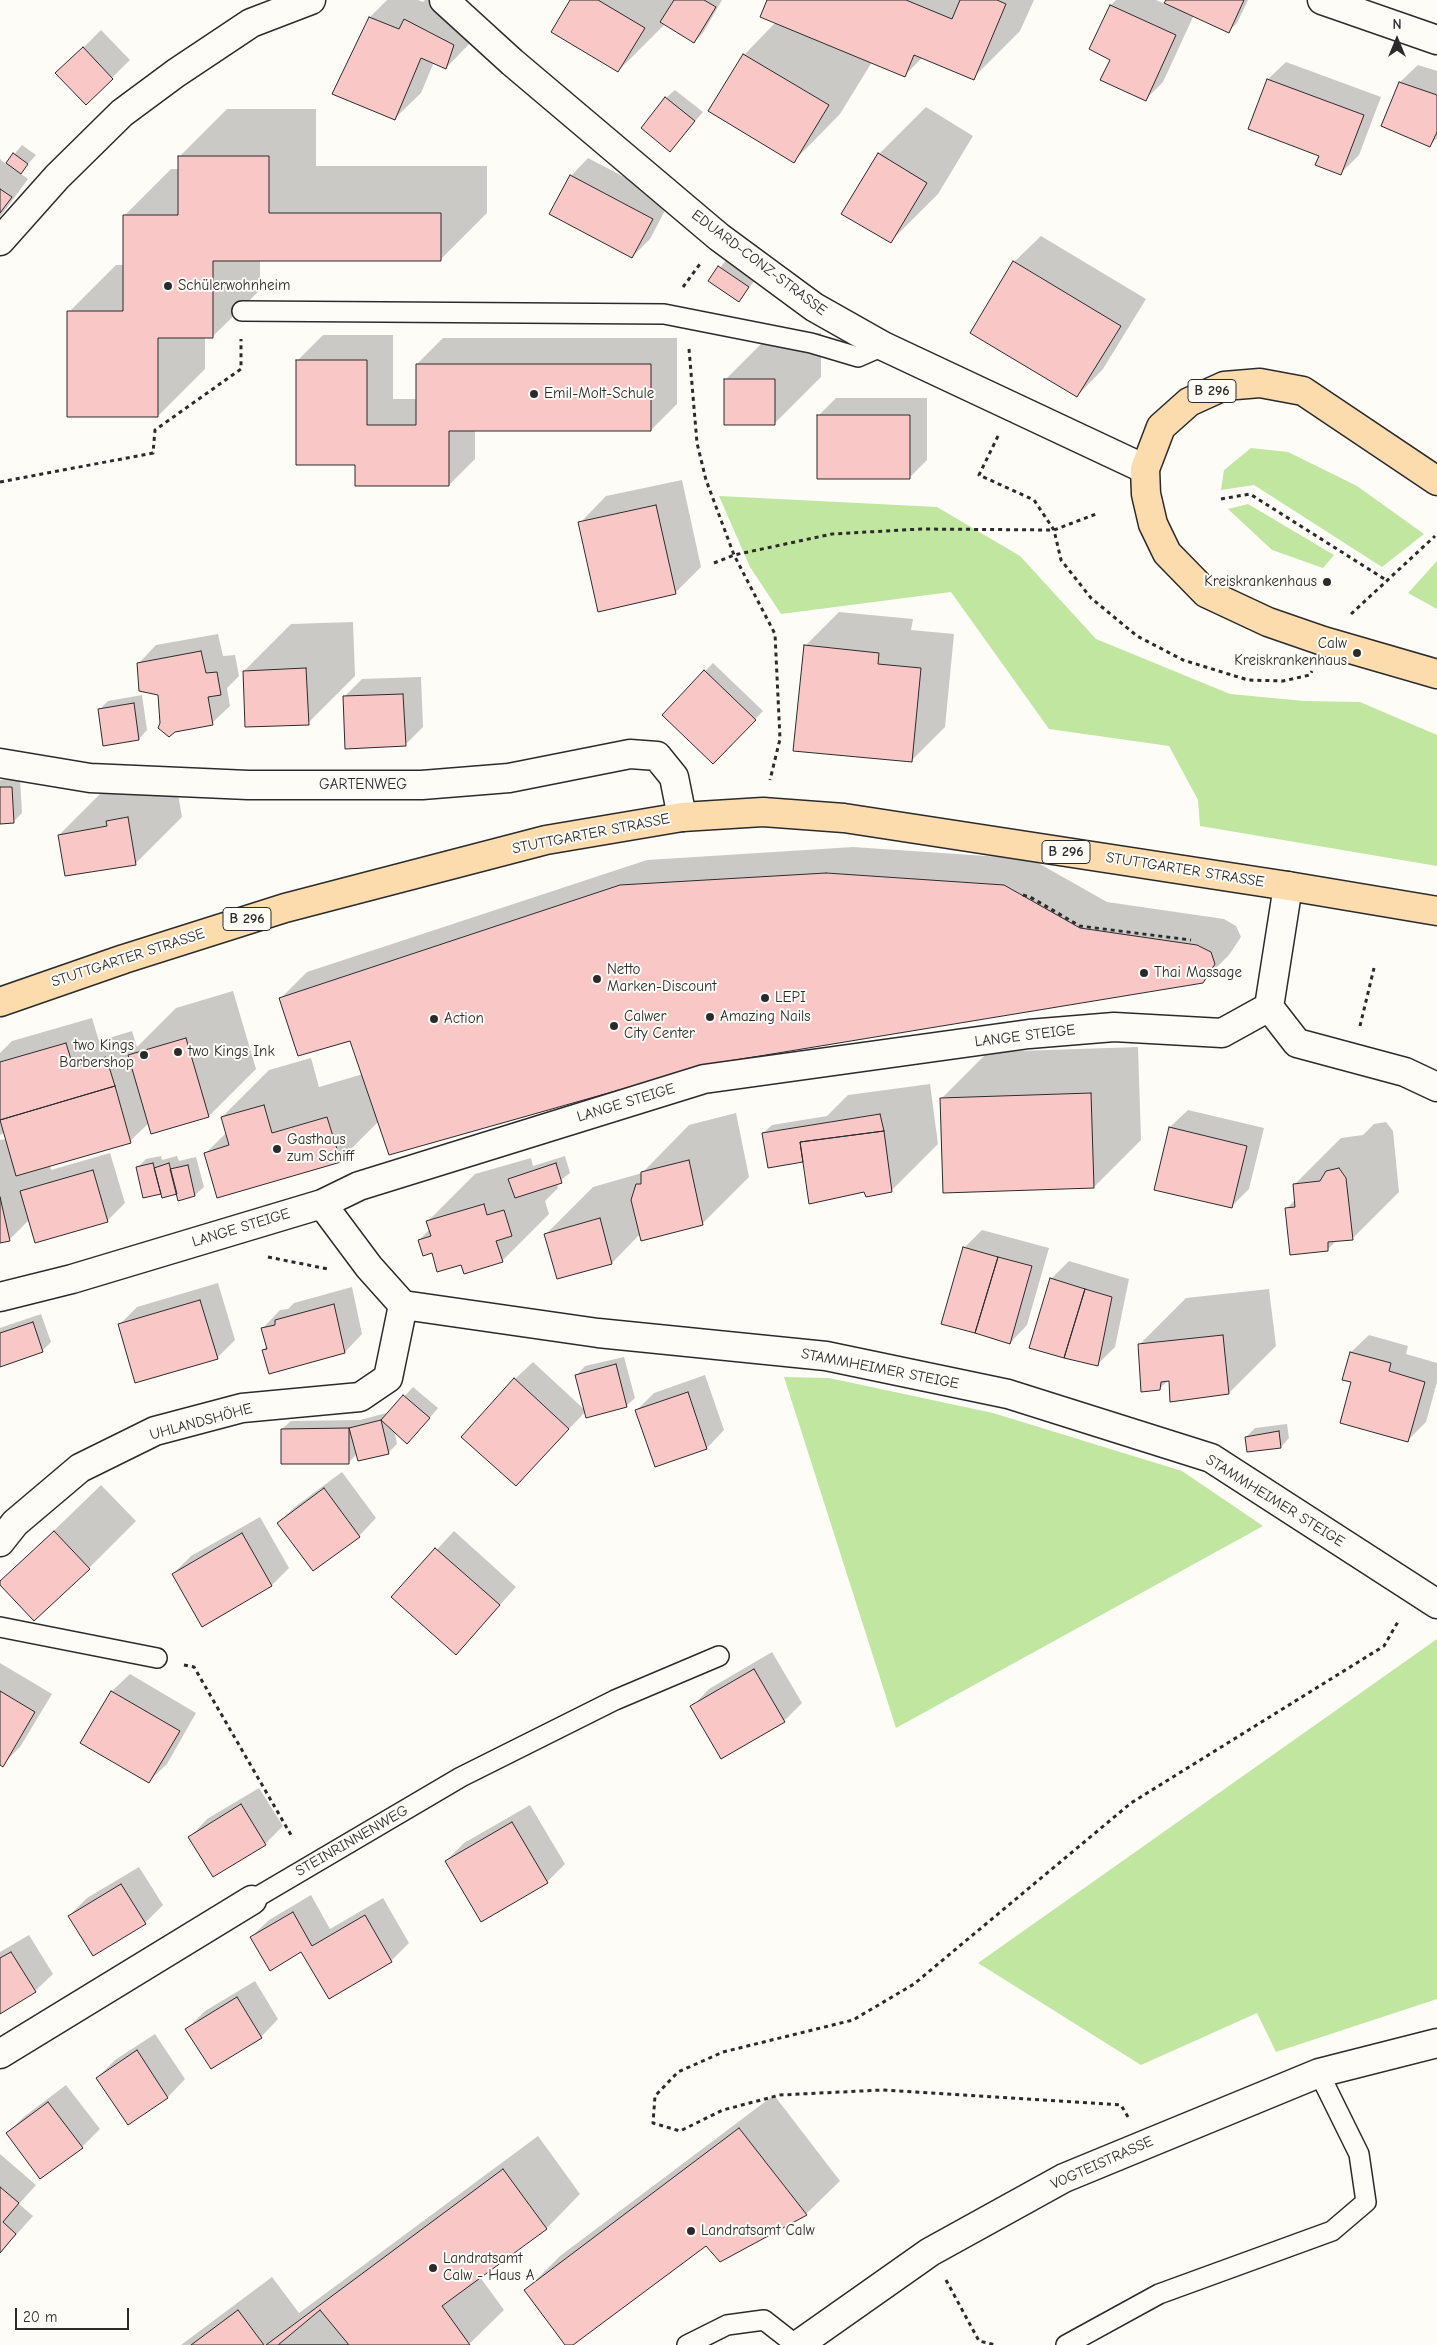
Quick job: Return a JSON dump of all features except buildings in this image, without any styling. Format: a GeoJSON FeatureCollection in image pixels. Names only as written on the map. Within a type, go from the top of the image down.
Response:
{"type":"FeatureCollection","features":[{"type":"Feature","properties":{"kind":"main road","name":"B 296"},"geometry":{"type":"LineString","coordinates":[[1437,481],[1303,391],[1260,383],[1224,386],[1189,402],[1161,428],[1145,469],[1146,494],[1153,524],[1167,553],[1206,592],[1268,622],[1323,641],[1437,674]]}},
{"type":"Feature","properties":{"kind":"main road","name":"STUTTGARTER STRASSE"},"geometry":{"type":"LineString","coordinates":[[0,1002],[132,956],[285,908],[546,840],[682,817],[763,812],[844,818],[1288,886],[1437,912]]}},
{"type":"Feature","properties":{"kind":"street"},"geometry":{"type":"LineString","coordinates":[[0,241],[57,177],[122,113],[182,68],[251,23],[311,0]]}},
{"type":"Feature","properties":{"kind":"street","name":"EDUARD-CONZ-STRASSE"},"geometry":{"type":"LineString","coordinates":[[444,0],[512,62],[719,237],[814,307],[883,346],[1145,469]]}},
{"type":"Feature","properties":{"kind":"street"},"geometry":{"type":"LineString","coordinates":[[1322,0],[1437,40]]}},
{"type":"Feature","properties":{"kind":"street","name":"GARTENWEG"},"geometry":{"type":"LineString","coordinates":[[0,762],[90,778],[248,785],[422,785],[509,778],[630,754],[657,756],[674,777],[682,817]]}},
{"type":"Feature","properties":{"kind":"street"},"geometry":{"type":"LineString","coordinates":[[1288,886],[1269,1007],[1297,1043],[1405,1072],[1437,1087]]}},
{"type":"Feature","properties":{"kind":"street","name":"LANGE STEIGE"},"geometry":{"type":"LineString","coordinates":[[0,1297],[72,1279],[322,1204],[359,1186],[704,1079],[1029,1034],[1114,1027],[1222,1032],[1269,1007]]}},
{"type":"Feature","properties":{"kind":"street"},"geometry":{"type":"LineString","coordinates":[[322,1204],[369,1267],[403,1305]]}},
{"type":"Feature","properties":{"kind":"street","name":"UHLANDSHÖHE"},"geometry":{"type":"LineString","coordinates":[[0,1542],[15,1522],[80,1468],[155,1431],[242,1408],[360,1397],[388,1378],[403,1305]]}},
{"type":"Feature","properties":{"kind":"street","name":"STAMMHEIMER STEIGE"},"geometry":{"type":"LineString","coordinates":[[403,1305],[598,1334],[826,1356],[1008,1394],[1211,1458],[1426,1596]]}},
{"type":"Feature","properties":{"kind":"street","name":"STEINRINNENWEG"},"geometry":{"type":"LineString","coordinates":[[0,2054],[252,1900]]}},
{"type":"Feature","properties":{"kind":"street","name":"VOGTEISTRASSE"},"geometry":{"type":"LineString","coordinates":[[797,2345],[930,2252],[1064,2178],[1319,2072],[1437,2043]]}},
{"type":"Feature","properties":{"kind":"lane"},"geometry":{"type":"LineString","coordinates":[[242,311],[664,314],[810,343],[858,357],[883,346]]}},
{"type":"Feature","properties":{"kind":"lane"},"geometry":{"type":"LineString","coordinates":[[0,1627],[157,1658]]}},
{"type":"Feature","properties":{"kind":"lane","name":"STEINRINNENWEG"},"geometry":{"type":"LineString","coordinates":[[252,1900],[461,1777],[615,1700],[719,1656]]}},
{"type":"Feature","properties":{"kind":"lane"},"geometry":{"type":"LineString","coordinates":[[1066,2345],[1159,2294],[1332,2231],[1366,2202],[1360,2154],[1319,2072]]}},
{"type":"Feature","properties":{"kind":"lane"},"geometry":{"type":"LineString","coordinates":[[686,2345],[727,2325],[764,2320],[797,2345]]}},
{"type":"Feature","properties":{"kind":"path"},"geometry":{"type":"LineString","coordinates":[[664,314],[719,237]]}},
{"type":"Feature","properties":{"kind":"path"},"geometry":{"type":"LineString","coordinates":[[689,347],[697,443],[706,480],[734,555],[775,634],[780,738],[763,812]]}},
{"type":"Feature","properties":{"kind":"path"},"geometry":{"type":"LineString","coordinates":[[0,482],[153,453],[155,430],[241,369]]}},
{"type":"Feature","properties":{"kind":"path"},"geometry":{"type":"LineString","coordinates":[[998,435],[979,475],[1034,500],[1054,530],[1061,560],[1091,598],[1137,636],[1183,660],[1248,680],[1283,681],[1310,675],[1323,641],[1435,536]]}},
{"type":"Feature","properties":{"kind":"path"},"geometry":{"type":"LineString","coordinates":[[1221,499],[1250,494],[1386,580]]}},
{"type":"Feature","properties":{"kind":"path"},"geometry":{"type":"LineString","coordinates":[[714,563],[734,555],[832,534],[921,529],[1054,530],[1096,514]]}},
{"type":"Feature","properties":{"kind":"path"},"geometry":{"type":"LineString","coordinates":[[1024,895],[1080,926],[1191,940]]}},
{"type":"Feature","properties":{"kind":"path"},"geometry":{"type":"LineString","coordinates":[[1352,1058],[1374,968]]}},
{"type":"Feature","properties":{"kind":"path"},"geometry":{"type":"LineString","coordinates":[[241,1228],[250,1254],[355,1274],[369,1267]]}},
{"type":"Feature","properties":{"kind":"path"},"geometry":{"type":"LineString","coordinates":[[1144,2144],[1121,2105],[882,2090],[780,2095],[723,2110],[680,2131],[653,2123],[655,2096],[678,2072],[723,2052],[853,2020],[914,1984],[1131,1803],[1384,1646],[1426,1596]]}},
{"type":"Feature","properties":{"kind":"path"},"geometry":{"type":"LineString","coordinates":[[157,1658],[194,1667],[291,1836]]}},
{"type":"Feature","properties":{"kind":"path"},"geometry":{"type":"LineString","coordinates":[[953,2293],[979,2341],[996,2345]]}},
{"type":"Feature","properties":{"kind":"green space"},"geometry":{"type":"Polygon","coordinates":[[[1251,448],[1288,452],[1357,486],[1424,534],[1382,567],[1254,485],[1221,490],[1224,470],[1251,448]]]}},
{"type":"Feature","properties":{"kind":"green space"},"geometry":{"type":"Polygon","coordinates":[[[719,496],[937,507],[1020,556],[1096,639],[1230,694],[1304,701],[1360,702],[1437,735],[1437,866],[1200,826],[1198,800],[1169,746],[1049,729],[951,592],[781,614],[750,567],[719,496]]]}},
{"type":"Feature","properties":{"kind":"green space"},"geometry":{"type":"Polygon","coordinates":[[[1248,504],[1334,555],[1323,568],[1272,550],[1228,509],[1248,504]]]}},
{"type":"Feature","properties":{"kind":"green space"},"geometry":{"type":"Polygon","coordinates":[[[1437,561],[1437,609],[1408,593],[1437,561]]]}},
{"type":"Feature","properties":{"kind":"green space"},"geometry":{"type":"Polygon","coordinates":[[[784,1377],[829,1378],[993,1413],[1182,1471],[1263,1526],[896,1728],[784,1377]]]}},
{"type":"Feature","properties":{"kind":"green space"},"geometry":{"type":"Polygon","coordinates":[[[1437,1639],[1437,1999],[1276,2052],[1257,2013],[1141,2065],[978,1963],[1437,1639]]]}},
{"type":"Feature","properties":{"kind":"place","name":"Schülerwohnheim"},"geometry":{"type":"Point","coordinates":[168,286]}},
{"type":"Feature","properties":{"kind":"place","name":"Emil-Molt-Schule"},"geometry":{"type":"Point","coordinates":[534,394]}},
{"type":"Feature","properties":{"kind":"place","name":"Kreiskrankenhaus"},"geometry":{"type":"Point","coordinates":[1327,582]}},
{"type":"Feature","properties":{"kind":"place","name":"Calw Kreiskrankenhaus"},"geometry":{"type":"Point","coordinates":[1357,653]}},
{"type":"Feature","properties":{"kind":"place","name":"Thai Massage"},"geometry":{"type":"Point","coordinates":[1144,973]}},
{"type":"Feature","properties":{"kind":"place","name":"Netto Marken-Discount"},"geometry":{"type":"Point","coordinates":[597,979]}},
{"type":"Feature","properties":{"kind":"place","name":"LEPI"},"geometry":{"type":"Point","coordinates":[765,998]}},
{"type":"Feature","properties":{"kind":"place","name":"Amazing Nails"},"geometry":{"type":"Point","coordinates":[710,1017]}},
{"type":"Feature","properties":{"kind":"place","name":"Action"},"geometry":{"type":"Point","coordinates":[434,1019]}},
{"type":"Feature","properties":{"kind":"place","name":"Calwer City Center"},"geometry":{"type":"Point","coordinates":[614,1026]}},
{"type":"Feature","properties":{"kind":"place","name":"two Kings Ink"},"geometry":{"type":"Point","coordinates":[178,1052]}},
{"type":"Feature","properties":{"kind":"place","name":"two Kings Barbershop"},"geometry":{"type":"Point","coordinates":[144,1055]}},
{"type":"Feature","properties":{"kind":"place","name":"Gasthaus zum Schiff"},"geometry":{"type":"Point","coordinates":[277,1149]}},
{"type":"Feature","properties":{"kind":"place","name":"Landratsamt Calw"},"geometry":{"type":"Point","coordinates":[691,2231]}},
{"type":"Feature","properties":{"kind":"place","name":"Landratsamt Calw - Haus A"},"geometry":{"type":"Point","coordinates":[433,2268]}}]}
